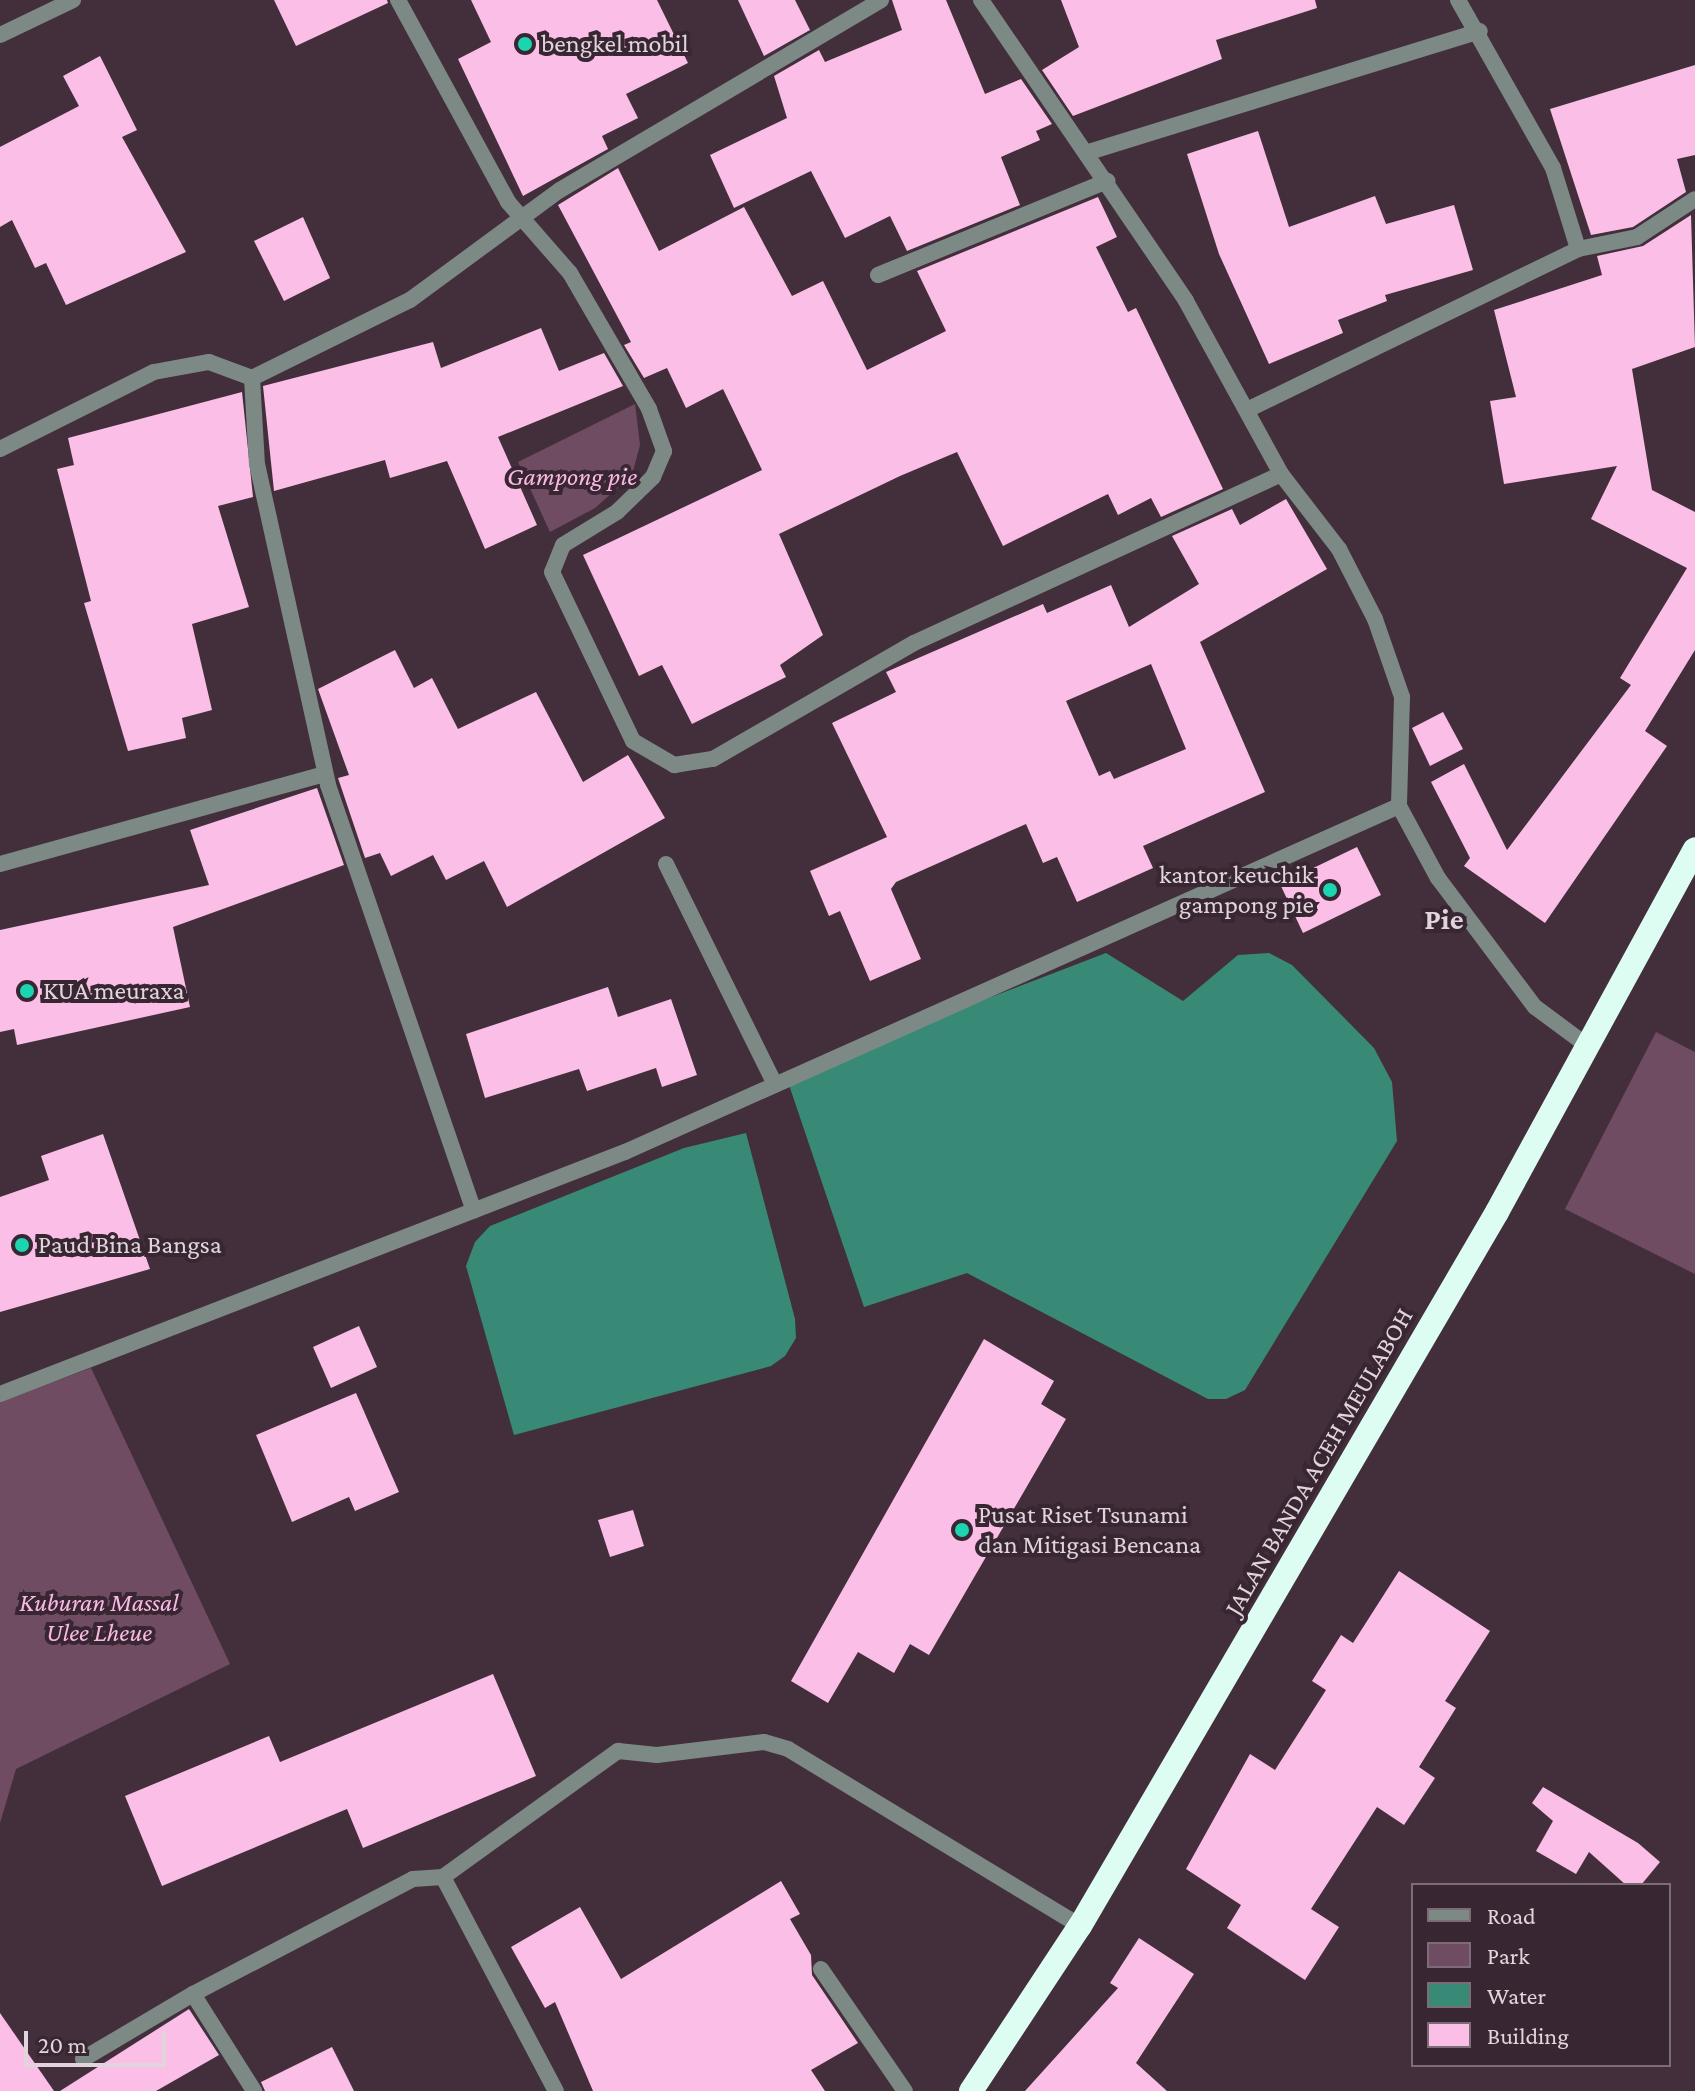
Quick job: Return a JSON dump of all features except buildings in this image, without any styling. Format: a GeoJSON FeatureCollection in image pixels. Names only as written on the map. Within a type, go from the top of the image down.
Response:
{"type":"FeatureCollection","features":[{"type":"Feature","properties":{"kind":"highway","name":"JALAN BANDA ACEH MEULABOH"},"geometry":{"type":"LineString","coordinates":[[971,2091],[1080,1926],[1589,1047],[1695,849]]}},
{"type":"Feature","properties":{"kind":"street"},"geometry":{"type":"LineString","coordinates":[[0,35],[73,0]]}},
{"type":"Feature","properties":{"kind":"street"},"geometry":{"type":"LineString","coordinates":[[398,0],[522,219],[570,273],[649,409],[664,451],[653,477],[617,512],[563,545],[552,572],[633,741],[674,765],[713,759],[914,643],[1281,474]]}},
{"type":"Feature","properties":{"kind":"street"},"geometry":{"type":"LineString","coordinates":[[0,449],[154,372],[209,362],[252,378],[410,300],[522,219],[881,0]]}},
{"type":"Feature","properties":{"kind":"street"},"geometry":{"type":"LineString","coordinates":[[981,0],[1089,152],[1249,409],[1281,474],[1339,549],[1375,619],[1402,697],[1399,806],[1487,952],[1535,1007],[1589,1047]]}},
{"type":"Feature","properties":{"kind":"street"},"geometry":{"type":"LineString","coordinates":[[1458,0],[1480,31],[1553,168],[1578,249]]}},
{"type":"Feature","properties":{"kind":"street"},"geometry":{"type":"LineString","coordinates":[[1089,152],[1480,31]]}},
{"type":"Feature","properties":{"kind":"street"},"geometry":{"type":"LineString","coordinates":[[878,275],[1107,181]]}},
{"type":"Feature","properties":{"kind":"street"},"geometry":{"type":"LineString","coordinates":[[1249,409],[1578,249],[1637,237],[1695,199]]}},
{"type":"Feature","properties":{"kind":"street"},"geometry":{"type":"LineString","coordinates":[[252,378],[257,464],[325,774],[474,1211]]}},
{"type":"Feature","properties":{"kind":"street"},"geometry":{"type":"LineString","coordinates":[[0,864],[325,774]]}},
{"type":"Feature","properties":{"kind":"street"},"geometry":{"type":"LineString","coordinates":[[0,1394],[474,1211],[775,1085],[1399,806]]}},
{"type":"Feature","properties":{"kind":"street"},"geometry":{"type":"LineString","coordinates":[[666,864],[775,1085]]}},
{"type":"Feature","properties":{"kind":"street"},"geometry":{"type":"LineString","coordinates":[[83,2059],[193,1994],[413,1879],[443,1877],[618,1751],[657,1755],[764,1742],[788,1749],[1080,1926]]}},
{"type":"Feature","properties":{"kind":"street"},"geometry":{"type":"LineString","coordinates":[[443,1877],[556,2091]]}},
{"type":"Feature","properties":{"kind":"street"},"geometry":{"type":"LineString","coordinates":[[821,1969],[905,2091]]}},
{"type":"Feature","properties":{"kind":"street"},"geometry":{"type":"LineString","coordinates":[[193,1994],[254,2091]]}},
{"type":"Feature","properties":{"kind":"green space","name":"Gampong pie"},"geometry":{"type":"Polygon","coordinates":[[[635,404],[640,445],[632,475],[595,508],[550,532],[518,462],[635,404]]]}},
{"type":"Feature","properties":{"kind":"green space"},"geometry":{"type":"Polygon","coordinates":[[[1656,1032],[1695,1052],[1695,1274],[1565,1209],[1656,1032]]]}},
{"type":"Feature","properties":{"kind":"green space","name":"Kuburan Massal Ulee Lheue"},"geometry":{"type":"Polygon","coordinates":[[[91,1368],[230,1664],[16,1769],[0,1823],[0,1402],[91,1368]]]}},
{"type":"Feature","properties":{"kind":"water"},"geometry":{"type":"Polygon","coordinates":[[[1106,953],[1183,1001],[1238,955],[1269,953],[1292,965],[1374,1048],[1392,1082],[1397,1141],[1245,1390],[1226,1399],[1208,1399],[967,1273],[864,1307],[786,1076],[1106,953]]]}},
{"type":"Feature","properties":{"kind":"water"},"geometry":{"type":"Polygon","coordinates":[[[746,1133],[795,1319],[796,1338],[785,1356],[771,1366],[514,1435],[466,1266],[475,1242],[490,1226],[684,1148],[746,1133]]]}},
{"type":"Feature","properties":{"kind":"place","name":"bengkel mobil"},"geometry":{"type":"Point","coordinates":[525,44]}},
{"type":"Feature","properties":{"kind":"place","name":"kantor keuchik gampong pie"},"geometry":{"type":"Point","coordinates":[1330,890]}},
{"type":"Feature","properties":{"kind":"place","name":"KUA meuraxa"},"geometry":{"type":"Point","coordinates":[27,991]}},
{"type":"Feature","properties":{"kind":"place","name":"Paud Bina Bangsa"},"geometry":{"type":"Point","coordinates":[22,1245]}},
{"type":"Feature","properties":{"kind":"place","name":"Pusat Riset Tsunami dan Mitigasi Bencana"},"geometry":{"type":"Point","coordinates":[962,1530]}},
{"type":"Feature","properties":{"kind":"district","name":"Pie"},"geometry":{"type":"Point","coordinates":[1444,919]}}]}
